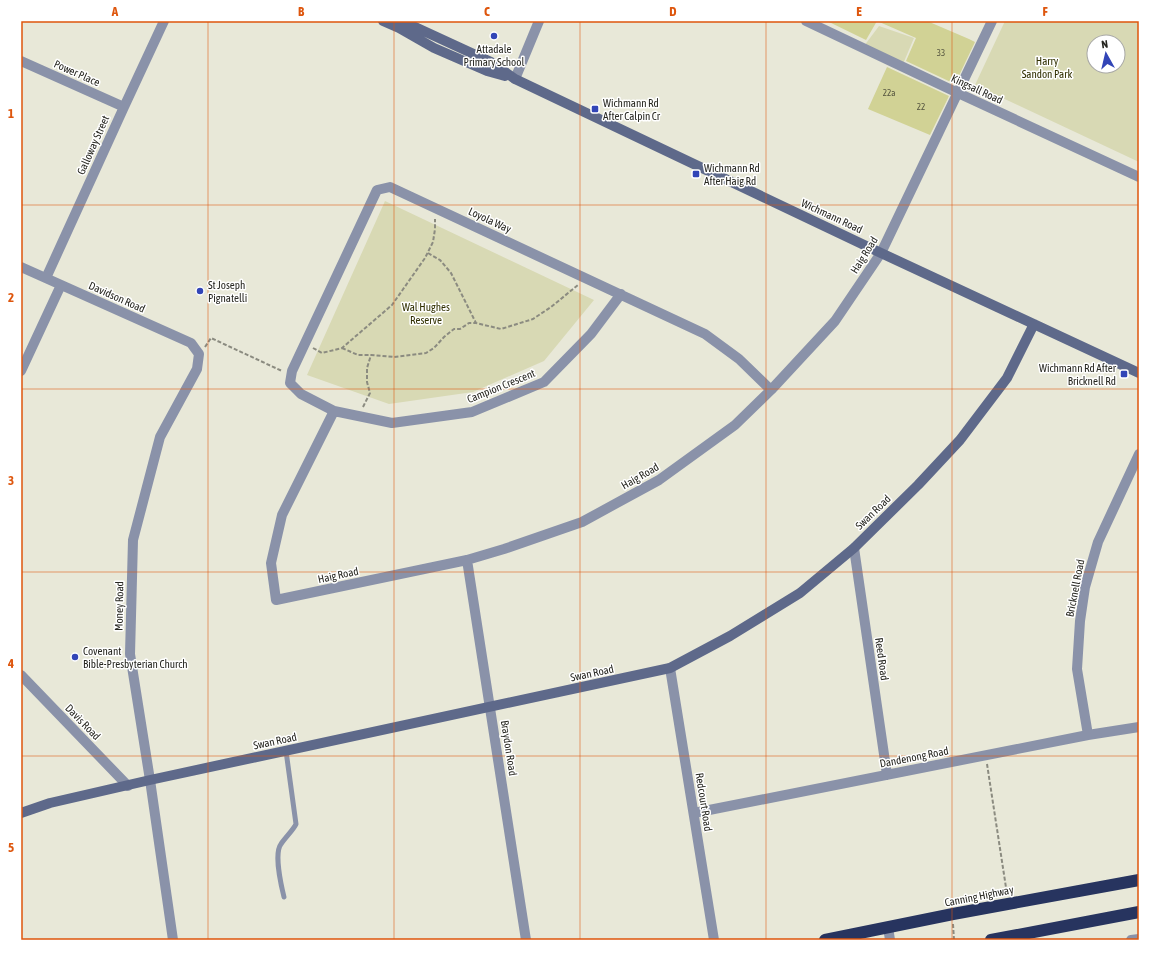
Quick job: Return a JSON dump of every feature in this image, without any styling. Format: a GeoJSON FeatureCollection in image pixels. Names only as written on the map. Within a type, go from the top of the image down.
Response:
{"type":"FeatureCollection","features":[{"type":"Feature","properties":{"kind":"highway","name":"Canning Highway"},"geometry":{"type":"LineString","coordinates":[[825,940],[1139,880]]}},
{"type":"Feature","properties":{"kind":"highway"},"geometry":{"type":"LineString","coordinates":[[991,940],[1139,912]]}},
{"type":"Feature","properties":{"kind":"street","name":"Galloway Street"},"geometry":{"type":"LineString","coordinates":[[46,278],[164,21]]}},
{"type":"Feature","properties":{"kind":"street","name":"Wichmann Road"},"geometry":{"type":"LineString","coordinates":[[382,21],[399,28],[434,48],[490,72],[515,79],[881,253],[1139,373]]}},
{"type":"Feature","properties":{"kind":"street","name":"Wichmann Road"},"geometry":{"type":"LineString","coordinates":[[402,21],[491,62],[515,79]]}},
{"type":"Feature","properties":{"kind":"street"},"geometry":{"type":"LineString","coordinates":[[515,79],[539,21]]}},
{"type":"Feature","properties":{"kind":"street","name":"Kingsall Road"},"geometry":{"type":"LineString","coordinates":[[806,21],[958,94],[1139,177]]}},
{"type":"Feature","properties":{"kind":"street","name":"Haig Road"},"geometry":{"type":"LineString","coordinates":[[334,411],[282,515],[271,563],[276,600],[467,560],[504,549],[582,522],[659,480],[735,425],[771,390],[835,321],[881,253],[992,21]]}},
{"type":"Feature","properties":{"kind":"street","name":"Power Place"},"geometry":{"type":"LineString","coordinates":[[21,61],[124,107]]}},
{"type":"Feature","properties":{"kind":"street","name":"Loyola Way"},"geometry":{"type":"LineString","coordinates":[[291,378],[292,371],[377,190],[390,186],[705,334],[739,359],[771,390]]}},
{"type":"Feature","properties":{"kind":"street","name":"Davidson Road"},"geometry":{"type":"LineString","coordinates":[[21,267],[192,343],[199,354]]}},
{"type":"Feature","properties":{"kind":"street"},"geometry":{"type":"LineString","coordinates":[[21,371],[61,285]]}},
{"type":"Feature","properties":{"kind":"street","name":"Campion Crescent"},"geometry":{"type":"LineString","coordinates":[[291,378],[301,394],[334,411],[392,423],[472,412],[544,382],[591,334],[621,294]]}},
{"type":"Feature","properties":{"kind":"street","name":"Swan Road"},"geometry":{"type":"LineString","coordinates":[[21,813],[50,803],[150,780],[490,708],[670,668],[730,636],[800,593],[854,548],[918,485],[960,440],[1006,378],[1034,324]]}},
{"type":"Feature","properties":{"kind":"street","name":"Money Road"},"geometry":{"type":"LineString","coordinates":[[173,940],[130,654],[133,540],[160,437],[197,369],[199,354]]}},
{"type":"Feature","properties":{"kind":"street","name":"Bricknell Road"},"geometry":{"type":"LineString","coordinates":[[1088,735],[1077,669],[1080,621],[1085,587],[1098,542],[1139,454]]}},
{"type":"Feature","properties":{"kind":"street","name":"Reed Road"},"geometry":{"type":"LineString","coordinates":[[854,548],[887,774]]}},
{"type":"Feature","properties":{"kind":"street","name":"Braydon Road"},"geometry":{"type":"LineString","coordinates":[[467,560],[526,940]]}},
{"type":"Feature","properties":{"kind":"street","name":"Redcourt Road"},"geometry":{"type":"LineString","coordinates":[[670,668],[714,940]]}},
{"type":"Feature","properties":{"kind":"street","name":"Davis Road"},"geometry":{"type":"LineString","coordinates":[[21,675],[128,786]]}},
{"type":"Feature","properties":{"kind":"street","name":"Dandenong Road"},"geometry":{"type":"LineString","coordinates":[[694,813],[1088,735],[1139,727]]}},
{"type":"Feature","properties":{"kind":"street"},"geometry":{"type":"LineString","coordinates":[[888,927],[890,940]]}},
{"type":"Feature","properties":{"kind":"street"},"geometry":{"type":"LineString","coordinates":[[1131,940],[1139,938]]}},
{"type":"Feature","properties":{"kind":"lane"},"geometry":{"type":"LineString","coordinates":[[284,897],[280,877],[278,848],[296,824],[286,751]]}},
{"type":"Feature","properties":{"kind":"path"},"geometry":{"type":"LineString","coordinates":[[305,344],[322,353],[342,348],[392,305],[405,288],[433,242],[436,208]]}},
{"type":"Feature","properties":{"kind":"path"},"geometry":{"type":"LineString","coordinates":[[428,252],[440,260],[451,273],[476,322]]}},
{"type":"Feature","properties":{"kind":"path"},"geometry":{"type":"LineString","coordinates":[[342,348],[358,355],[394,357],[426,354],[454,329],[460,329],[469,323],[476,322],[500,329],[533,319],[568,294],[578,285],[583,277]]}},
{"type":"Feature","properties":{"kind":"path"},"geometry":{"type":"LineString","coordinates":[[199,354],[211,338],[284,372],[291,378]]}},
{"type":"Feature","properties":{"kind":"path"},"geometry":{"type":"LineString","coordinates":[[359,416],[370,393],[367,382],[367,368],[371,355]]}},
{"type":"Feature","properties":{"kind":"path"},"geometry":{"type":"LineString","coordinates":[[986,755],[1007,894]]}},
{"type":"Feature","properties":{"kind":"green space","name":"Harry Sandon Park"},"geometry":{"type":"Polygon","coordinates":[[[1005,21],[1139,21],[1139,162],[975,85],[1005,21]]]}},
{"type":"Feature","properties":{"kind":"green space"},"geometry":{"type":"Polygon","coordinates":[[[879,26],[914,38],[903,64],[864,46],[879,26]]]}},
{"type":"Feature","properties":{"kind":"green space","name":"Wal Hughes Reserve"},"geometry":{"type":"Polygon","coordinates":[[[385,201],[594,300],[544,361],[473,392],[389,404],[307,375],[385,201]]]}},
{"type":"Feature","properties":{"kind":"building"},"geometry":{"type":"Polygon","coordinates":[[[827,21],[877,21],[866,40],[827,21]]]}},
{"type":"Feature","properties":{"kind":"building"},"geometry":{"type":"Polygon","coordinates":[[[877,21],[927,21],[975,42],[955,84],[906,61],[916,38],[877,21]]]}},
{"type":"Feature","properties":{"kind":"building"},"geometry":{"type":"Polygon","coordinates":[[[887,67],[949,96],[930,135],[868,109],[887,67]]]}},
{"type":"Feature","properties":{"kind":"place","name":"Attadale Primary School"},"geometry":{"type":"Point","coordinates":[494,36]}},
{"type":"Feature","properties":{"kind":"place","name":"Wichmann Rd After Calpin Cr"},"geometry":{"type":"Point","coordinates":[595,109]}},
{"type":"Feature","properties":{"kind":"place","name":"Wichmann Rd After Haig Rd"},"geometry":{"type":"Point","coordinates":[696,174]}},
{"type":"Feature","properties":{"kind":"place","name":"St Joseph Pignatelli"},"geometry":{"type":"Point","coordinates":[200,291]}},
{"type":"Feature","properties":{"kind":"place","name":"Wichmann Rd After Bricknell Rd"},"geometry":{"type":"Point","coordinates":[1124,374]}},
{"type":"Feature","properties":{"kind":"place","name":"Covenant Bible-Presbyterian Church"},"geometry":{"type":"Point","coordinates":[75,657]}}]}
